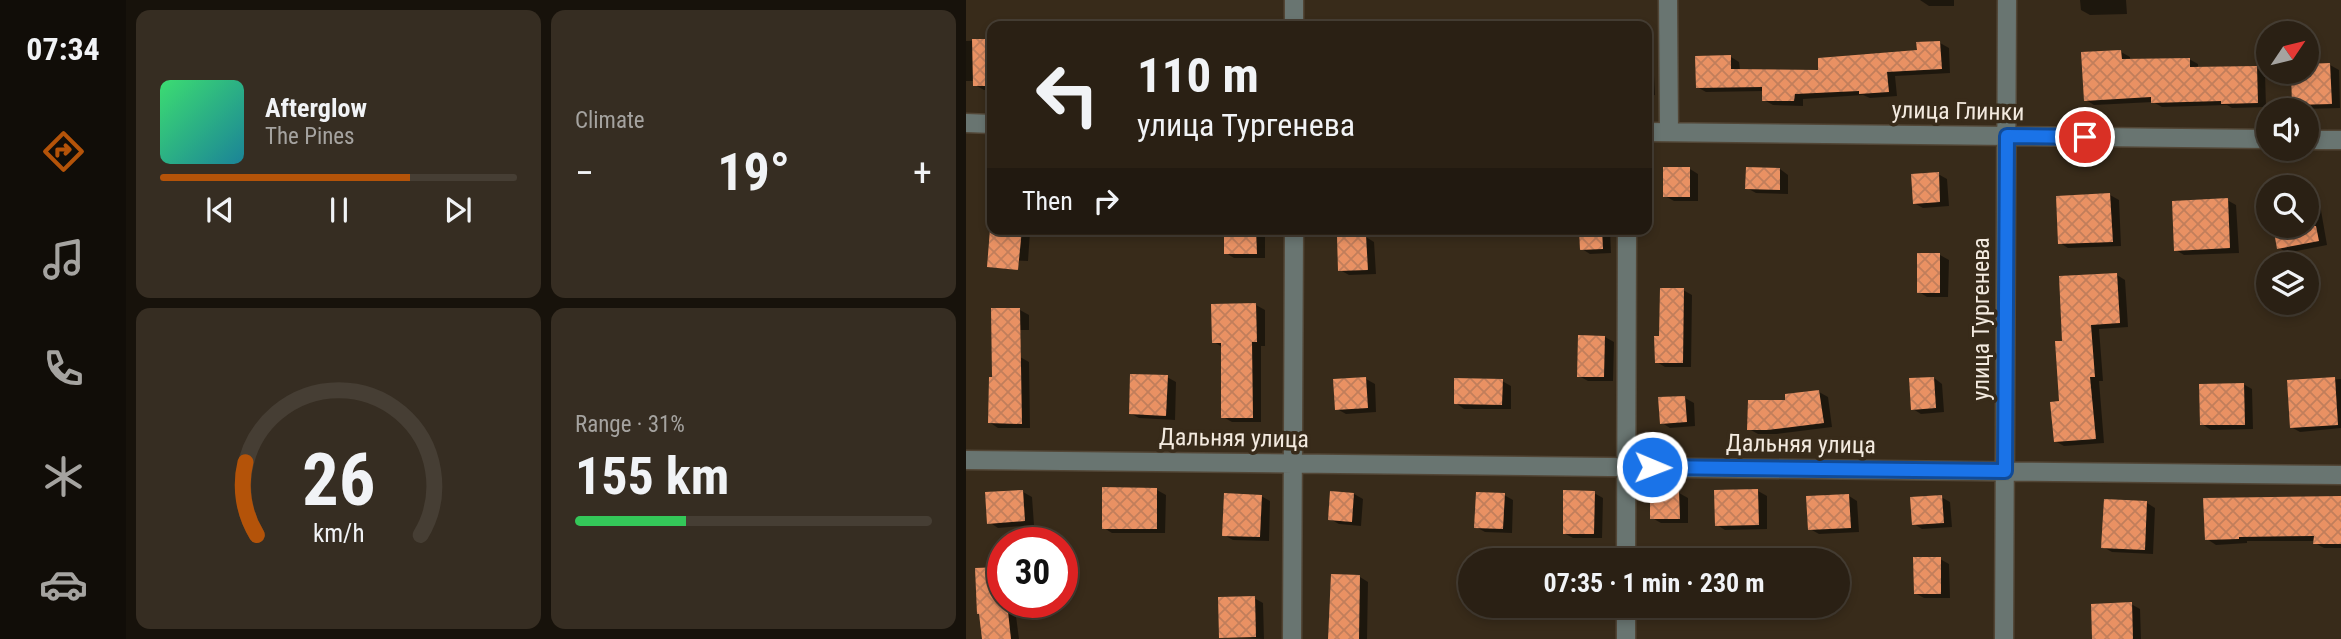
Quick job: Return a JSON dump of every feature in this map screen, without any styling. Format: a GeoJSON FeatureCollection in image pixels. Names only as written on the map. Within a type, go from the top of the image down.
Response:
{"type":"FeatureCollection","features":[{"type":"Feature","properties":{"kind":"street"},"geometry":{"type":"LineString","coordinates":[[1294,0],[1294,21]]}},
{"type":"Feature","properties":{"kind":"street"},"geometry":{"type":"LineString","coordinates":[[1668,0],[1669,132]]}},
{"type":"Feature","properties":{"kind":"street","name":"улица Тургенева"},"geometry":{"type":"LineString","coordinates":[[2004,639],[2007,0]]}},
{"type":"Feature","properties":{"kind":"street"},"geometry":{"type":"LineString","coordinates":[[966,124],[987,124]]}},
{"type":"Feature","properties":{"kind":"street","name":"улица Глинки"},"geometry":{"type":"LineString","coordinates":[[1652,132],[2256,139]]}},
{"type":"Feature","properties":{"kind":"street"},"geometry":{"type":"LineString","coordinates":[[2319,140],[2341,140]]}},
{"type":"Feature","properties":{"kind":"street"},"geometry":{"type":"LineString","coordinates":[[1292,639],[1295,463],[1294,235]]}},
{"type":"Feature","properties":{"kind":"street"},"geometry":{"type":"LineString","coordinates":[[1626,548],[1627,235]]}},
{"type":"Feature","properties":{"kind":"street","name":"Дальняя улица"},"geometry":{"type":"LineString","coordinates":[[966,460],[2341,475]]}},
{"type":"Feature","properties":{"kind":"street"},"geometry":{"type":"LineString","coordinates":[[1626,618],[1626,639]]}},
{"type":"Feature","properties":{"kind":"building"},"geometry":{"type":"Polygon","coordinates":[[[972,39],[987,39],[987,86],[973,86],[972,39]]]}},
{"type":"Feature","properties":{"kind":"building"},"geometry":{"type":"Polygon","coordinates":[[[1940,41],[1942,69],[1887,72],[1889,92],[1795,94],[1794,101],[1762,101],[1762,87],[1696,88],[1695,56],[1731,55],[1731,69],[1818,70],[1818,58],[1917,50],[1916,42],[1940,41]]]}},
{"type":"Feature","properties":{"kind":"building"},"geometry":{"type":"Polygon","coordinates":[[[2121,50],[2122,59],[2190,58],[2190,67],[2256,66],[2258,98],[2256,103],[2221,104],[2221,101],[2151,103],[2151,97],[2084,101],[2081,52],[2121,50]]]}},
{"type":"Feature","properties":{"kind":"building"},"geometry":{"type":"Polygon","coordinates":[[[2319,63],[2330,63],[2332,104],[2319,104],[2319,98],[2292,98],[2291,84],[2319,84],[2319,63]]]}},
{"type":"Feature","properties":{"kind":"building"},"geometry":{"type":"Polygon","coordinates":[[[1663,167],[1690,167],[1690,197],[1663,197],[1663,167]]]}},
{"type":"Feature","properties":{"kind":"building"},"geometry":{"type":"Polygon","coordinates":[[[1746,167],[1780,168],[1780,190],[1745,189],[1746,167]]]}},
{"type":"Feature","properties":{"kind":"building"},"geometry":{"type":"Polygon","coordinates":[[[1939,172],[1940,202],[1913,204],[1911,174],[1939,172]]]}},
{"type":"Feature","properties":{"kind":"building"},"geometry":{"type":"Polygon","coordinates":[[[2110,193],[2113,242],[2058,244],[2056,196],[2110,193]]]}},
{"type":"Feature","properties":{"kind":"building"},"geometry":{"type":"Polygon","coordinates":[[[2228,198],[2230,248],[2174,251],[2172,201],[2228,198]]]}},
{"type":"Feature","properties":{"kind":"building"},"geometry":{"type":"Polygon","coordinates":[[[990,235],[1021,235],[1018,270],[987,267],[990,235]]]}},
{"type":"Feature","properties":{"kind":"building"},"geometry":{"type":"Polygon","coordinates":[[[1224,235],[1256,235],[1257,254],[1224,254],[1224,235]]]}},
{"type":"Feature","properties":{"kind":"building"},"geometry":{"type":"Polygon","coordinates":[[[1366,235],[1368,270],[1338,271],[1337,236],[1366,235]]]}},
{"type":"Feature","properties":{"kind":"building"},"geometry":{"type":"Polygon","coordinates":[[[1579,235],[1602,235],[1603,249],[1580,250],[1579,235]]]}},
{"type":"Feature","properties":{"kind":"building"},"geometry":{"type":"Polygon","coordinates":[[[2275,238],[2318,238],[2319,241],[2277,249],[2275,238]]]}},
{"type":"Feature","properties":{"kind":"building"},"geometry":{"type":"Polygon","coordinates":[[[1917,253],[1940,253],[1940,293],[1917,293],[1917,253]]]}},
{"type":"Feature","properties":{"kind":"building"},"geometry":{"type":"Polygon","coordinates":[[[2117,273],[2120,323],[2091,325],[2095,377],[2090,377],[2096,439],[2054,442],[2050,402],[2059,401],[2055,341],[2062,341],[2059,276],[2117,273]]]}},
{"type":"Feature","properties":{"kind":"building"},"geometry":{"type":"Polygon","coordinates":[[[1660,288],[1684,288],[1683,363],[1655,363],[1654,336],[1659,336],[1660,288]]]}},
{"type":"Feature","properties":{"kind":"building"},"geometry":{"type":"Polygon","coordinates":[[[1256,303],[1257,342],[1252,342],[1253,418],[1221,418],[1221,343],[1212,343],[1211,304],[1256,303]]]}},
{"type":"Feature","properties":{"kind":"building"},"geometry":{"type":"Polygon","coordinates":[[[991,308],[1020,308],[1022,424],[988,423],[989,377],[992,377],[991,308]]]}},
{"type":"Feature","properties":{"kind":"building"},"geometry":{"type":"Polygon","coordinates":[[[1578,335],[1605,336],[1604,377],[1577,377],[1578,335]]]}},
{"type":"Feature","properties":{"kind":"building"},"geometry":{"type":"Polygon","coordinates":[[[1130,374],[1168,375],[1166,416],[1129,414],[1130,374]]]}},
{"type":"Feature","properties":{"kind":"building"},"geometry":{"type":"Polygon","coordinates":[[[1366,377],[1368,408],[1335,410],[1333,379],[1366,377]]]}},
{"type":"Feature","properties":{"kind":"building"},"geometry":{"type":"Polygon","coordinates":[[[1934,377],[1936,408],[1911,410],[1909,378],[1934,377]]]}},
{"type":"Feature","properties":{"kind":"building"},"geometry":{"type":"Polygon","coordinates":[[[2335,377],[2338,425],[2290,428],[2287,380],[2335,377]]]}},
{"type":"Feature","properties":{"kind":"building"},"geometry":{"type":"Polygon","coordinates":[[[1454,378],[1503,379],[1502,405],[1454,404],[1454,378]]]}},
{"type":"Feature","properties":{"kind":"building"},"geometry":{"type":"Polygon","coordinates":[[[2244,383],[2245,425],[2200,425],[2199,384],[2244,383]]]}},
{"type":"Feature","properties":{"kind":"building"},"geometry":{"type":"Polygon","coordinates":[[[1819,390],[1824,423],[1747,430],[1748,400],[1785,400],[1785,394],[1819,390]]]}},
{"type":"Feature","properties":{"kind":"building"},"geometry":{"type":"Polygon","coordinates":[[[1685,396],[1687,422],[1660,424],[1658,397],[1685,396]]]}},
{"type":"Feature","properties":{"kind":"building"},"geometry":{"type":"Polygon","coordinates":[[[1102,487],[1157,488],[1157,529],[1102,529],[1102,487]]]}},
{"type":"Feature","properties":{"kind":"building"},"geometry":{"type":"Polygon","coordinates":[[[1758,489],[1759,525],[1715,526],[1714,490],[1758,489]]]}},
{"type":"Feature","properties":{"kind":"building"},"geometry":{"type":"Polygon","coordinates":[[[1023,490],[1025,521],[987,524],[985,492],[1023,490]]]}},
{"type":"Feature","properties":{"kind":"building"},"geometry":{"type":"Polygon","coordinates":[[[1563,490],[1595,491],[1594,534],[1563,534],[1563,490]]]}},
{"type":"Feature","properties":{"kind":"building"},"geometry":{"type":"Polygon","coordinates":[[[1330,491],[1354,493],[1352,522],[1328,520],[1330,491]]]}},
{"type":"Feature","properties":{"kind":"building"},"geometry":{"type":"Polygon","coordinates":[[[1679,491],[1680,519],[1650,519],[1650,492],[1679,491]]]}},
{"type":"Feature","properties":{"kind":"building"},"geometry":{"type":"Polygon","coordinates":[[[1476,492],[1505,493],[1503,529],[1474,528],[1476,492]]]}},
{"type":"Feature","properties":{"kind":"building"},"geometry":{"type":"Polygon","coordinates":[[[1224,493],[1262,495],[1260,537],[1222,536],[1224,493]]]}},
{"type":"Feature","properties":{"kind":"building"},"geometry":{"type":"Polygon","coordinates":[[[1849,494],[1851,528],[1808,530],[1806,496],[1849,494]]]}},
{"type":"Feature","properties":{"kind":"building"},"geometry":{"type":"Polygon","coordinates":[[[1942,495],[1944,523],[1912,525],[1910,497],[1942,495]]]}},
{"type":"Feature","properties":{"kind":"building"},"geometry":{"type":"Polygon","coordinates":[[[2341,496],[2341,544],[2313,544],[2314,536],[2205,540],[2203,498],[2341,496]]]}},
{"type":"Feature","properties":{"kind":"building"},"geometry":{"type":"Polygon","coordinates":[[[2104,499],[2147,501],[2145,550],[2101,548],[2104,499]]]}},
{"type":"Feature","properties":{"kind":"building"},"geometry":{"type":"Polygon","coordinates":[[[1913,557],[1941,557],[1941,594],[1914,594],[1913,557]]]}},
{"type":"Feature","properties":{"kind":"building"},"geometry":{"type":"Polygon","coordinates":[[[975,568],[987,568],[987,618],[1009,618],[1011,639],[982,639],[977,614],[975,568]]]}},
{"type":"Feature","properties":{"kind":"building"},"geometry":{"type":"Polygon","coordinates":[[[1331,574],[1360,575],[1359,639],[1328,639],[1331,574]]]}},
{"type":"Feature","properties":{"kind":"building"},"geometry":{"type":"Polygon","coordinates":[[[1255,596],[1256,637],[1219,638],[1218,597],[1255,596]]]}},
{"type":"Feature","properties":{"kind":"building"},"geometry":{"type":"Polygon","coordinates":[[[2132,602],[2133,639],[2092,639],[2091,604],[2132,602]]]}},
{"type":"Feature","properties":{"kind":"route"},"geometry":{"type":"LineString","coordinates":[[1652,467],[2005,471],[2007,136],[2085,137]]}}]}
